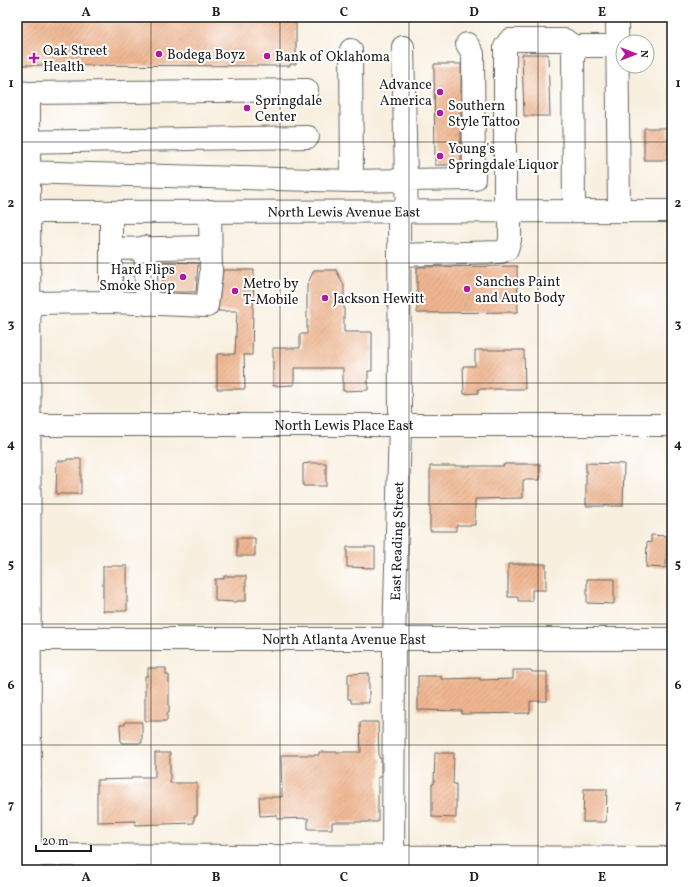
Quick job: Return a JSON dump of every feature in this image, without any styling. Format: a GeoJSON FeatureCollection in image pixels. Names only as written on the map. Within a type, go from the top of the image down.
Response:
{"type":"FeatureCollection","features":[{"type":"Feature","properties":{"kind":"street"},"geometry":{"type":"LineString","coordinates":[[618,17],[618,34]]}},
{"type":"Feature","properties":{"kind":"street"},"geometry":{"type":"LineString","coordinates":[[399,255],[500,252],[507,249],[510,240],[504,164],[504,47],[510,40],[565,40],[573,46],[615,46]]}},
{"type":"Feature","properties":{"kind":"street"},"geometry":{"type":"LineString","coordinates":[[23,172],[352,180],[474,179],[473,54],[468,44]]}},
{"type":"Feature","properties":{"kind":"street"},"geometry":{"type":"LineString","coordinates":[[573,46],[574,211]]}},
{"type":"Feature","properties":{"kind":"street","name":"East Reading Street"},"geometry":{"type":"LineString","coordinates":[[393,863],[394,640],[400,425],[399,255],[406,180],[403,47]]}},
{"type":"Feature","properties":{"kind":"street"},"geometry":{"type":"LineString","coordinates":[[352,50],[352,180]]}},
{"type":"Feature","properties":{"kind":"street"},"geometry":{"type":"LineString","coordinates":[[618,74],[619,211]]}},
{"type":"Feature","properties":{"kind":"street"},"geometry":{"type":"LineString","coordinates":[[307,90],[23,92],[25,311],[23,425],[26,860],[393,863],[672,858]]}},
{"type":"Feature","properties":{"kind":"street"},"geometry":{"type":"LineString","coordinates":[[23,142],[308,137]]}},
{"type":"Feature","properties":{"kind":"street"},"geometry":{"type":"LineString","coordinates":[[474,164],[504,164]]}},
{"type":"Feature","properties":{"kind":"street"},"geometry":{"type":"LineString","coordinates":[[25,311],[111,302],[207,306],[211,273],[210,211]]}},
{"type":"Feature","properties":{"kind":"street","name":"North Lewis Avenue East"},"geometry":{"type":"LineString","coordinates":[[23,212],[672,211]]}},
{"type":"Feature","properties":{"kind":"street"},"geometry":{"type":"LineString","coordinates":[[111,212],[111,302]]}},
{"type":"Feature","properties":{"kind":"street"},"geometry":{"type":"LineString","coordinates":[[145,247],[147,304]]}},
{"type":"Feature","properties":{"kind":"street"},"geometry":{"type":"LineString","coordinates":[[111,248],[210,247]]}},
{"type":"Feature","properties":{"kind":"street","name":"North Lewis Place East"},"geometry":{"type":"LineString","coordinates":[[23,425],[672,425]]}},
{"type":"Feature","properties":{"kind":"street","name":"North Atlanta Avenue East"},"geometry":{"type":"LineString","coordinates":[[24,639],[672,639]]}},
{"type":"Feature","properties":{"kind":"building"},"geometry":{"type":"Polygon","coordinates":[[[17,17],[290,17],[290,20],[296,20],[296,64],[290,64],[290,66],[17,65],[17,17]]]}},
{"type":"Feature","properties":{"kind":"building"},"geometry":{"type":"Polygon","coordinates":[[[522,54],[548,54],[550,116],[524,116],[522,54]]]}},
{"type":"Feature","properties":{"kind":"building"},"geometry":{"type":"Polygon","coordinates":[[[434,64],[461,64],[461,165],[435,165],[434,64]]]}},
{"type":"Feature","properties":{"kind":"building"},"geometry":{"type":"Polygon","coordinates":[[[644,128],[668,128],[668,160],[644,160],[644,128]]]}},
{"type":"Feature","properties":{"kind":"building","name":"Hard Flips Smoke Shop"},"geometry":{"type":"Polygon","coordinates":[[[163,262],[198,263],[196,292],[163,292],[163,262]]]}},
{"type":"Feature","properties":{"kind":"building","name":"Sanches Paint and Auto Body"},"geometry":{"type":"Polygon","coordinates":[[[517,266],[518,312],[417,313],[417,267],[517,266]]]}},
{"type":"Feature","properties":{"kind":"building"},"geometry":{"type":"Polygon","coordinates":[[[223,270],[254,270],[252,355],[244,355],[245,389],[217,389],[217,354],[235,354],[237,311],[218,311],[223,270]]]}},
{"type":"Feature","properties":{"kind":"building"},"geometry":{"type":"Polygon","coordinates":[[[314,270],[336,270],[344,285],[344,332],[372,332],[372,371],[368,371],[368,390],[343,391],[343,368],[294,368],[294,385],[273,386],[273,348],[300,348],[300,334],[307,334],[307,285],[314,270]]]}},
{"type":"Feature","properties":{"kind":"building"},"geometry":{"type":"Polygon","coordinates":[[[475,350],[524,350],[525,389],[478,389],[478,393],[464,394],[463,366],[475,366],[475,350]]]}},
{"type":"Feature","properties":{"kind":"building"},"geometry":{"type":"Polygon","coordinates":[[[67,459],[81,459],[81,494],[56,494],[57,461],[67,461],[67,459]]]}},
{"type":"Feature","properties":{"kind":"building"},"geometry":{"type":"Polygon","coordinates":[[[326,463],[326,486],[303,486],[303,464],[326,463]]]}},
{"type":"Feature","properties":{"kind":"building"},"geometry":{"type":"Polygon","coordinates":[[[586,463],[624,464],[623,506],[586,506],[586,463]]]}},
{"type":"Feature","properties":{"kind":"building"},"geometry":{"type":"Polygon","coordinates":[[[504,464],[540,464],[540,480],[523,480],[523,498],[475,499],[475,525],[456,525],[456,531],[430,531],[430,466],[504,466],[504,464]]]}},
{"type":"Feature","properties":{"kind":"building"},"geometry":{"type":"Polygon","coordinates":[[[651,535],[667,536],[666,568],[646,567],[647,542],[651,543],[651,535]]]}},
{"type":"Feature","properties":{"kind":"building"},"geometry":{"type":"Polygon","coordinates":[[[237,538],[255,538],[255,556],[237,556],[237,538]]]}},
{"type":"Feature","properties":{"kind":"building"},"geometry":{"type":"Polygon","coordinates":[[[347,547],[375,547],[375,568],[347,567],[347,547]]]}},
{"type":"Feature","properties":{"kind":"building"},"geometry":{"type":"Polygon","coordinates":[[[508,564],[546,564],[546,590],[532,590],[532,601],[518,601],[518,597],[508,597],[508,564]]]}},
{"type":"Feature","properties":{"kind":"building"},"geometry":{"type":"Polygon","coordinates":[[[103,566],[127,566],[127,611],[103,611],[103,566]]]}},
{"type":"Feature","properties":{"kind":"building"},"geometry":{"type":"Polygon","coordinates":[[[224,576],[246,576],[246,601],[215,601],[215,579],[224,579],[224,576]]]}},
{"type":"Feature","properties":{"kind":"building"},"geometry":{"type":"Polygon","coordinates":[[[587,579],[614,579],[614,604],[587,603],[587,579]]]}},
{"type":"Feature","properties":{"kind":"building"},"geometry":{"type":"Polygon","coordinates":[[[148,668],[166,668],[166,675],[169,675],[169,713],[167,713],[167,721],[145,721],[145,676],[148,676],[148,668]]]}},
{"type":"Feature","properties":{"kind":"building"},"geometry":{"type":"Polygon","coordinates":[[[513,670],[547,672],[547,701],[530,701],[530,713],[462,714],[462,711],[418,710],[418,676],[441,676],[441,679],[513,679],[513,670]]]}},
{"type":"Feature","properties":{"kind":"building"},"geometry":{"type":"Polygon","coordinates":[[[369,673],[369,703],[351,703],[351,699],[348,699],[348,674],[369,673]]]}},
{"type":"Feature","properties":{"kind":"building"},"geometry":{"type":"Polygon","coordinates":[[[125,722],[142,722],[142,743],[121,743],[120,725],[125,725],[125,722]]]}},
{"type":"Feature","properties":{"kind":"building"},"geometry":{"type":"Polygon","coordinates":[[[360,722],[378,722],[381,777],[378,777],[378,822],[332,822],[332,829],[308,829],[308,818],[277,819],[277,815],[260,816],[259,797],[282,797],[281,755],[319,755],[319,752],[361,752],[360,722]]]}},
{"type":"Feature","properties":{"kind":"building"},"geometry":{"type":"Polygon","coordinates":[[[155,753],[170,753],[170,783],[197,783],[197,816],[194,816],[194,823],[135,825],[135,821],[97,822],[97,780],[155,777],[155,753]]]}},
{"type":"Feature","properties":{"kind":"building"},"geometry":{"type":"Polygon","coordinates":[[[435,753],[454,753],[453,784],[456,784],[456,818],[432,817],[432,784],[434,784],[435,753]]]}},
{"type":"Feature","properties":{"kind":"building"},"geometry":{"type":"Polygon","coordinates":[[[584,789],[607,789],[606,822],[583,822],[584,789]]]}},
{"type":"Feature","properties":{"kind":"place","name":"Bodega Boyz"},"geometry":{"type":"Point","coordinates":[159,54]}},
{"type":"Feature","properties":{"kind":"place","name":"Bank of Oklahoma"},"geometry":{"type":"Point","coordinates":[267,56]}},
{"type":"Feature","properties":{"kind":"place","name":"Oak Street Health"},"geometry":{"type":"Point","coordinates":[34,58]}},
{"type":"Feature","properties":{"kind":"place","name":"Advance America"},"geometry":{"type":"Point","coordinates":[440,92]}},
{"type":"Feature","properties":{"kind":"place","name":"Springdale Center"},"geometry":{"type":"Point","coordinates":[247,108]}},
{"type":"Feature","properties":{"kind":"place","name":"Southern Style Tattoo"},"geometry":{"type":"Point","coordinates":[440,113]}},
{"type":"Feature","properties":{"kind":"place","name":"Young's Springdale Liquor"},"geometry":{"type":"Point","coordinates":[440,156]}},
{"type":"Feature","properties":{"kind":"place","name":"Hard Flips Smoke Shop"},"geometry":{"type":"Point","coordinates":[183,277]}},
{"type":"Feature","properties":{"kind":"place","name":"Sanches Paint and Auto Body"},"geometry":{"type":"Point","coordinates":[467,289]}},
{"type":"Feature","properties":{"kind":"place","name":"Metro by T-Mobile"},"geometry":{"type":"Point","coordinates":[235,291]}},
{"type":"Feature","properties":{"kind":"place","name":"Jackson Hewitt"},"geometry":{"type":"Point","coordinates":[325,298]}}]}
